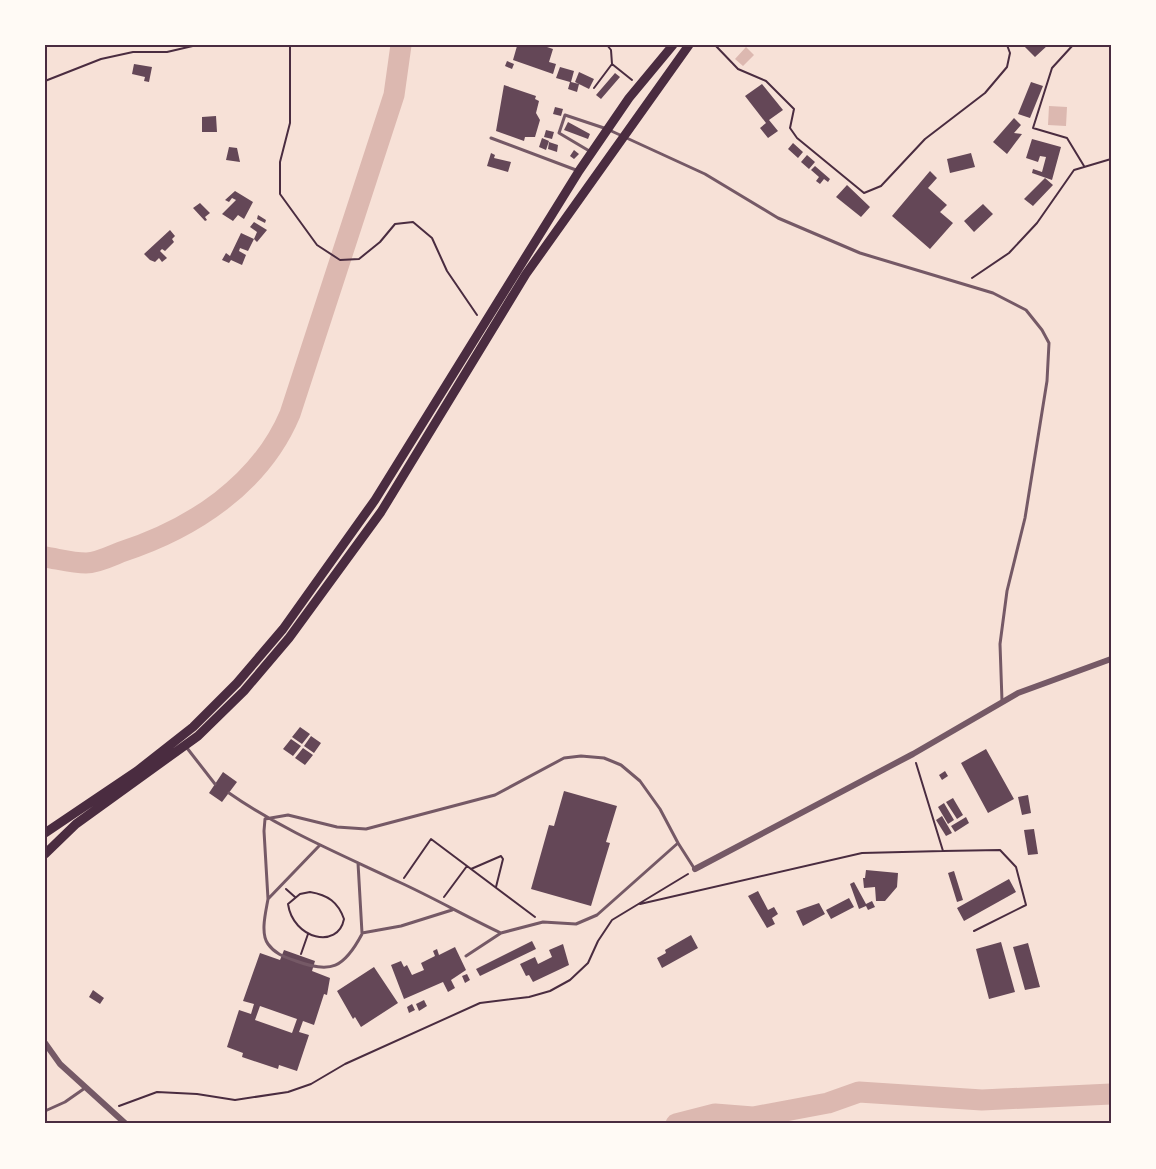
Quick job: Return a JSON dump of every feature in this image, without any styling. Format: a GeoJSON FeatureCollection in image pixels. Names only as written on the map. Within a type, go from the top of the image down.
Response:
{"type":"FeatureCollection","features":[{"type":"Feature","properties":{"kind":"main road"},"geometry":{"type":"LineString","coordinates":[[45,833],[171,746],[237,683],[283,629],[331,565],[375,500],[591,152],[639,86],[673,45]]}},
{"type":"Feature","properties":{"kind":"main road"},"geometry":{"type":"LineString","coordinates":[[45,854],[76,824],[185,746],[244,691],[289,638],[340,570],[399,483],[526,274],[689,45]]}},
{"type":"Feature","properties":{"kind":"street"},"geometry":{"type":"LineString","coordinates":[[695,869],[913,754],[1018,693],[1111,659]]}},
{"type":"Feature","properties":{"kind":"street"},"geometry":{"type":"LineString","coordinates":[[45,1043],[60,1064],[126,1124]]}},
{"type":"Feature","properties":{"kind":"lane"},"geometry":{"type":"LineString","coordinates":[[591,152],[559,133],[566,115],[607,129],[705,174],[778,218],[860,253],[961,286],[993,293],[1026,310],[1049,343],[1047,381],[1025,518],[1007,591],[999,645],[1002,703]]}},
{"type":"Feature","properties":{"kind":"lane"},"geometry":{"type":"LineString","coordinates":[[491,138],[579,171]]}},
{"type":"Feature","properties":{"kind":"lane"},"geometry":{"type":"LineString","coordinates":[[185,746],[215,784]]}},
{"type":"Feature","properties":{"kind":"lane"},"geometry":{"type":"LineString","coordinates":[[266,819],[288,815],[337,827],[366,829],[495,795],[564,758],[581,756],[604,758],[621,765],[640,781],[660,809],[695,869]]}},
{"type":"Feature","properties":{"kind":"lane"},"geometry":{"type":"LineString","coordinates":[[229,793],[266,819],[501,933]]}},
{"type":"Feature","properties":{"kind":"lane"},"geometry":{"type":"LineString","coordinates":[[266,819],[264,831],[268,898],[264,928],[267,943],[280,955],[315,968],[330,969],[343,962],[362,933],[358,863]]}},
{"type":"Feature","properties":{"kind":"lane"},"geometry":{"type":"LineString","coordinates":[[466,956],[501,933],[543,922],[576,924],[597,915],[678,843]]}},
{"type":"Feature","properties":{"kind":"lane"},"geometry":{"type":"LineString","coordinates":[[268,898],[319,846]]}},
{"type":"Feature","properties":{"kind":"lane"},"geometry":{"type":"LineString","coordinates":[[362,933],[401,926],[453,910]]}},
{"type":"Feature","properties":{"kind":"lane"},"geometry":{"type":"LineString","coordinates":[[45,1110],[65,1102],[85,1088]]}},
{"type":"Feature","properties":{"kind":"path"},"geometry":{"type":"LineString","coordinates":[[45,81],[101,59],[122,54],[167,52],[197,45]]}},
{"type":"Feature","properties":{"kind":"path"},"geometry":{"type":"LineString","coordinates":[[290,45],[290,123],[280,162],[280,194],[317,245],[340,260],[359,259],[380,242],[395,224],[413,222],[432,238],[447,271],[484,325]]}},
{"type":"Feature","properties":{"kind":"path"},"geometry":{"type":"LineString","coordinates":[[594,88],[612,64],[611,50],[607,45]]}},
{"type":"Feature","properties":{"kind":"path"},"geometry":{"type":"LineString","coordinates":[[715,45],[738,69],[766,81],[794,109],[789,128],[864,193],[881,186],[925,139],[986,93],[1007,67],[1010,53],[1007,45]]}},
{"type":"Feature","properties":{"kind":"path"},"geometry":{"type":"LineString","coordinates":[[1073,45],[1052,68],[1033,128],[1067,138],[1084,166]]}},
{"type":"Feature","properties":{"kind":"path"},"geometry":{"type":"LineString","coordinates":[[612,64],[639,86]]}},
{"type":"Feature","properties":{"kind":"path"},"geometry":{"type":"LineString","coordinates":[[961,286],[1009,253],[1037,223],[1074,170],[1111,159]]}},
{"type":"Feature","properties":{"kind":"path"},"geometry":{"type":"LineString","coordinates":[[913,754],[943,851]]}},
{"type":"Feature","properties":{"kind":"path"},"geometry":{"type":"LineString","coordinates":[[401,883],[431,839],[543,922]]}},
{"type":"Feature","properties":{"kind":"path"},"geometry":{"type":"LineString","coordinates":[[636,905],[862,854],[1000,850],[1016,867],[1026,905],[974,931]]}},
{"type":"Feature","properties":{"kind":"path"},"geometry":{"type":"LineString","coordinates":[[471,869],[501,856],[503,859],[496,887]]}},
{"type":"Feature","properties":{"kind":"path"},"geometry":{"type":"LineString","coordinates":[[440,902],[467,866]]}},
{"type":"Feature","properties":{"kind":"path"},"geometry":{"type":"LineString","coordinates":[[111,1109],[156,1092],[172,1091],[235,1101],[288,1092],[311,1084],[345,1064],[480,1003],[528,997],[570,981],[588,963],[598,941],[612,920],[673,885],[695,869]]}},
{"type":"Feature","properties":{"kind":"path"},"geometry":{"type":"LineString","coordinates":[[281,884],[295,897]]}},
{"type":"Feature","properties":{"kind":"path"},"geometry":{"type":"LineString","coordinates":[[310,892],[336,902],[344,919],[337,932],[329,936],[308,934],[297,928],[291,920],[288,904],[295,897],[310,892]]}},
{"type":"Feature","properties":{"kind":"path"},"geometry":{"type":"LineString","coordinates":[[344,919],[361,921]]}},
{"type":"Feature","properties":{"kind":"path"},"geometry":{"type":"LineString","coordinates":[[299,962],[308,934]]}},
{"type":"Feature","properties":{"kind":"shaded area"},"geometry":{"type":"Polygon","coordinates":[[[746,47],[754,55],[743,66],[735,59],[746,47]]]}},
{"type":"Feature","properties":{"kind":"shaded area"},"geometry":{"type":"Polygon","coordinates":[[[1049,106],[1067,107],[1066,126],[1048,125],[1049,106]]]}},
{"type":"Feature","properties":{"kind":"building"},"geometry":{"type":"Polygon","coordinates":[[[541,45],[553,49],[549,62],[556,64],[553,74],[513,60],[517,46],[541,45]]]}},
{"type":"Feature","properties":{"kind":"building"},"geometry":{"type":"Polygon","coordinates":[[[1023,45],[1048,45],[1035,57],[1023,45]]]}},
{"type":"Feature","properties":{"kind":"building"},"geometry":{"type":"Polygon","coordinates":[[[507,61],[514,64],[512,69],[505,66],[507,61]]]}},
{"type":"Feature","properties":{"kind":"building"},"geometry":{"type":"Polygon","coordinates":[[[134,64],[152,67],[149,82],[144,81],[145,77],[132,74],[134,64]]]}},
{"type":"Feature","properties":{"kind":"building"},"geometry":{"type":"Polygon","coordinates":[[[560,67],[574,71],[571,82],[579,84],[577,92],[568,89],[570,82],[556,78],[560,67]]]}},
{"type":"Feature","properties":{"kind":"building"},"geometry":{"type":"Polygon","coordinates":[[[579,72],[594,79],[589,89],[575,82],[579,72]]]}},
{"type":"Feature","properties":{"kind":"building"},"geometry":{"type":"Polygon","coordinates":[[[615,73],[620,77],[601,99],[596,95],[615,73]]]}},
{"type":"Feature","properties":{"kind":"building"},"geometry":{"type":"Polygon","coordinates":[[[1031,82],[1043,86],[1030,118],[1018,114],[1031,82]]]}},
{"type":"Feature","properties":{"kind":"building"},"geometry":{"type":"Polygon","coordinates":[[[762,84],[783,110],[769,120],[778,131],[768,138],[760,128],[766,123],[745,96],[762,84]]]}},
{"type":"Feature","properties":{"kind":"building"},"geometry":{"type":"Polygon","coordinates":[[[504,85],[536,96],[535,99],[539,101],[536,113],[540,120],[535,137],[525,137],[524,141],[496,131],[504,85]]]}},
{"type":"Feature","properties":{"kind":"building"},"geometry":{"type":"Polygon","coordinates":[[[555,107],[563,109],[561,116],[553,114],[555,107]]]}},
{"type":"Feature","properties":{"kind":"building"},"geometry":{"type":"Polygon","coordinates":[[[216,116],[217,132],[202,132],[202,117],[216,116]]]}},
{"type":"Feature","properties":{"kind":"building"},"geometry":{"type":"Polygon","coordinates":[[[1014,118],[1021,125],[1014,133],[1022,134],[1007,154],[993,142],[1014,118]]]}},
{"type":"Feature","properties":{"kind":"building"},"geometry":{"type":"Polygon","coordinates":[[[568,122],[590,134],[588,139],[564,130],[568,122]]]}},
{"type":"Feature","properties":{"kind":"building"},"geometry":{"type":"Polygon","coordinates":[[[546,130],[554,132],[552,139],[544,137],[546,130]]]}},
{"type":"Feature","properties":{"kind":"building"},"geometry":{"type":"Polygon","coordinates":[[[542,138],[549,141],[546,150],[539,147],[542,138]]]}},
{"type":"Feature","properties":{"kind":"building"},"geometry":{"type":"Polygon","coordinates":[[[1032,139],[1061,147],[1052,180],[1032,173],[1033,169],[1042,172],[1046,157],[1040,156],[1038,162],[1026,158],[1032,139]]]}},
{"type":"Feature","properties":{"kind":"building"},"geometry":{"type":"Polygon","coordinates":[[[549,142],[558,145],[557,152],[548,149],[549,142]]]}},
{"type":"Feature","properties":{"kind":"building"},"geometry":{"type":"Polygon","coordinates":[[[793,143],[803,152],[798,158],[788,149],[793,143]]]}},
{"type":"Feature","properties":{"kind":"building"},"geometry":{"type":"Polygon","coordinates":[[[229,147],[237,148],[240,162],[226,160],[229,147]]]}},
{"type":"Feature","properties":{"kind":"building"},"geometry":{"type":"Polygon","coordinates":[[[574,150],[579,154],[574,159],[570,156],[574,150]]]}},
{"type":"Feature","properties":{"kind":"building"},"geometry":{"type":"Polygon","coordinates":[[[491,153],[495,155],[494,158],[511,162],[508,172],[487,166],[491,153]]]}},
{"type":"Feature","properties":{"kind":"building"},"geometry":{"type":"Polygon","coordinates":[[[971,153],[975,167],[950,173],[947,159],[971,153]]]}},
{"type":"Feature","properties":{"kind":"building"},"geometry":{"type":"Polygon","coordinates":[[[807,155],[815,162],[809,169],[801,162],[807,155]]]}},
{"type":"Feature","properties":{"kind":"building"},"geometry":{"type":"Polygon","coordinates":[[[815,166],[830,179],[828,182],[824,179],[820,184],[816,181],[819,177],[811,170],[815,166]]]}},
{"type":"Feature","properties":{"kind":"building"},"geometry":{"type":"Polygon","coordinates":[[[930,171],[937,178],[928,188],[947,205],[940,212],[953,223],[930,249],[892,216],[930,171]]]}},
{"type":"Feature","properties":{"kind":"building"},"geometry":{"type":"Polygon","coordinates":[[[1045,178],[1053,185],[1033,206],[1024,199],[1045,178]]]}},
{"type":"Feature","properties":{"kind":"building"},"geometry":{"type":"Polygon","coordinates":[[[847,185],[870,207],[861,217],[836,197],[847,185]]]}},
{"type":"Feature","properties":{"kind":"building"},"geometry":{"type":"Polygon","coordinates":[[[235,191],[253,202],[244,219],[238,215],[233,221],[222,214],[236,200],[232,198],[229,202],[225,200],[235,191]]]}},
{"type":"Feature","properties":{"kind":"building"},"geometry":{"type":"Polygon","coordinates":[[[200,203],[210,213],[205,217],[207,220],[205,221],[193,208],[200,203]]]}},
{"type":"Feature","properties":{"kind":"building"},"geometry":{"type":"Polygon","coordinates":[[[983,204],[993,214],[974,232],[964,221],[983,204]]]}},
{"type":"Feature","properties":{"kind":"building"},"geometry":{"type":"Polygon","coordinates":[[[258,215],[266,220],[265,223],[257,219],[258,215]]]}},
{"type":"Feature","properties":{"kind":"building"},"geometry":{"type":"Polygon","coordinates":[[[254,222],[267,230],[257,242],[254,239],[257,232],[250,227],[254,222]]]}},
{"type":"Feature","properties":{"kind":"building"},"geometry":{"type":"Polygon","coordinates":[[[170,230],[175,236],[172,239],[174,242],[165,251],[162,249],[160,251],[167,258],[162,262],[159,258],[155,262],[150,260],[144,254],[170,230]]]}},
{"type":"Feature","properties":{"kind":"building"},"geometry":{"type":"Polygon","coordinates":[[[241,233],[254,239],[248,251],[240,248],[239,251],[246,255],[242,265],[231,260],[229,263],[222,260],[226,253],[230,256],[241,233]]]}},
{"type":"Feature","properties":{"kind":"building"},"geometry":{"type":"Polygon","coordinates":[[[300,727],[310,734],[302,744],[292,737],[300,727]]]}},
{"type":"Feature","properties":{"kind":"building"},"geometry":{"type":"Polygon","coordinates":[[[311,736],[321,743],[314,753],[304,746],[311,736]]]}},
{"type":"Feature","properties":{"kind":"building"},"geometry":{"type":"Polygon","coordinates":[[[291,739],[301,746],[293,756],[283,749],[291,739]]]}},
{"type":"Feature","properties":{"kind":"building"},"geometry":{"type":"Polygon","coordinates":[[[303,748],[313,755],[305,765],[295,758],[303,748]]]}},
{"type":"Feature","properties":{"kind":"building"},"geometry":{"type":"Polygon","coordinates":[[[986,749],[1014,799],[988,813],[961,763],[986,749]]]}},
{"type":"Feature","properties":{"kind":"building"},"geometry":{"type":"Polygon","coordinates":[[[945,771],[948,776],[942,780],[939,775],[945,771]]]}},
{"type":"Feature","properties":{"kind":"building"},"geometry":{"type":"Polygon","coordinates":[[[223,772],[237,782],[222,802],[209,793],[223,772]]]}},
{"type":"Feature","properties":{"kind":"building"},"geometry":{"type":"Polygon","coordinates":[[[564,791],[617,806],[606,842],[610,843],[591,906],[531,889],[549,825],[554,826],[564,791]]]}},
{"type":"Feature","properties":{"kind":"building"},"geometry":{"type":"Polygon","coordinates":[[[1028,795],[1031,813],[1022,815],[1018,797],[1028,795]]]}},
{"type":"Feature","properties":{"kind":"building"},"geometry":{"type":"Polygon","coordinates":[[[953,798],[963,815],[957,819],[946,802],[953,798]]]}},
{"type":"Feature","properties":{"kind":"building"},"geometry":{"type":"Polygon","coordinates":[[[944,803],[954,820],[948,824],[938,807],[944,803]]]}},
{"type":"Feature","properties":{"kind":"building"},"geometry":{"type":"Polygon","coordinates":[[[942,816],[952,833],[946,836],[936,820],[942,816]]]}},
{"type":"Feature","properties":{"kind":"building"},"geometry":{"type":"Polygon","coordinates":[[[966,817],[969,823],[955,832],[951,826],[966,817]]]}},
{"type":"Feature","properties":{"kind":"building"},"geometry":{"type":"Polygon","coordinates":[[[1034,829],[1038,854],[1028,855],[1024,830],[1034,829]]]}},
{"type":"Feature","properties":{"kind":"building"},"geometry":{"type":"Polygon","coordinates":[[[866,870],[898,873],[897,887],[885,901],[876,901],[875,887],[864,888],[863,878],[865,878],[866,870]]]}},
{"type":"Feature","properties":{"kind":"building"},"geometry":{"type":"Polygon","coordinates":[[[954,871],[963,900],[957,902],[948,873],[954,871]]]}},
{"type":"Feature","properties":{"kind":"building"},"geometry":{"type":"Polygon","coordinates":[[[1009,879],[1016,892],[964,921],[957,908],[1009,879]]]}},
{"type":"Feature","properties":{"kind":"building"},"geometry":{"type":"Polygon","coordinates":[[[854,882],[866,904],[872,901],[875,907],[868,910],[866,906],[859,909],[850,884],[854,882]]]}},
{"type":"Feature","properties":{"kind":"building"},"geometry":{"type":"Polygon","coordinates":[[[758,891],[768,910],[774,907],[778,914],[772,918],[775,924],[767,928],[748,896],[758,891]]]}},
{"type":"Feature","properties":{"kind":"building"},"geometry":{"type":"Polygon","coordinates":[[[849,898],[854,907],[831,919],[826,910],[849,898]]]}},
{"type":"Feature","properties":{"kind":"building"},"geometry":{"type":"Polygon","coordinates":[[[819,903],[825,914],[803,926],[796,911],[819,903]]]}},
{"type":"Feature","properties":{"kind":"building"},"geometry":{"type":"Polygon","coordinates":[[[691,935],[698,948],[662,968],[657,958],[666,953],[665,950],[691,935]]]}},
{"type":"Feature","properties":{"kind":"building"},"geometry":{"type":"Polygon","coordinates":[[[532,941],[536,949],[480,976],[476,969],[532,941]]]}},
{"type":"Feature","properties":{"kind":"building"},"geometry":{"type":"Polygon","coordinates":[[[1001,942],[1015,992],[989,999],[976,949],[1001,942]]]}},
{"type":"Feature","properties":{"kind":"building"},"geometry":{"type":"Polygon","coordinates":[[[1028,943],[1040,987],[1025,990],[1013,947],[1028,943]]]}},
{"type":"Feature","properties":{"kind":"building"},"geometry":{"type":"Polygon","coordinates":[[[563,944],[569,965],[533,982],[529,975],[526,976],[520,964],[535,957],[538,964],[552,957],[549,950],[563,944]]]}},
{"type":"Feature","properties":{"kind":"building"},"geometry":{"type":"Polygon","coordinates":[[[455,947],[466,970],[451,980],[455,988],[448,992],[443,982],[404,999],[391,965],[401,961],[404,967],[407,965],[412,975],[424,970],[421,963],[435,956],[433,951],[437,949],[439,955],[455,947]]]}},
{"type":"Feature","properties":{"kind":"building"},"geometry":{"type":"Polygon","coordinates":[[[284,950],[315,961],[312,971],[330,978],[327,995],[324,994],[314,1025],[303,1021],[299,1032],[309,1035],[297,1071],[279,1065],[278,1069],[242,1057],[243,1053],[227,1047],[239,1010],[251,1014],[254,1004],[243,1001],[260,953],[280,960],[284,950]],[[260,1006],[255,1020],[292,1033],[297,1019],[260,1006]]]}},
{"type":"Feature","properties":{"kind":"building"},"geometry":{"type":"Polygon","coordinates":[[[374,967],[398,1003],[361,1027],[355,1017],[353,1019],[337,991],[374,967]]]}},
{"type":"Feature","properties":{"kind":"building"},"geometry":{"type":"Polygon","coordinates":[[[467,974],[470,980],[465,983],[462,976],[467,974]]]}},
{"type":"Feature","properties":{"kind":"building"},"geometry":{"type":"Polygon","coordinates":[[[93,990],[104,998],[100,1004],[89,997],[93,990]]]}},
{"type":"Feature","properties":{"kind":"building"},"geometry":{"type":"Polygon","coordinates":[[[424,1000],[427,1006],[419,1011],[416,1004],[424,1000]]]}},
{"type":"Feature","properties":{"kind":"building"},"geometry":{"type":"Polygon","coordinates":[[[412,1004],[415,1010],[409,1013],[407,1007],[412,1004]]]}},
{"type":"Feature","properties":{"kind":"waterway"},"geometry":{"type":"LineString","coordinates":[[45,557],[76,562],[95,562],[173,531],[198,517],[242,483],[277,439],[290,414],[394,95],[401,45]]}},
{"type":"Feature","properties":{"kind":"waterway"},"geometry":{"type":"LineString","coordinates":[[676,1124],[715,1114],[753,1117],[828,1103],[859,1092],[982,1100],[1111,1094]]}}]}
